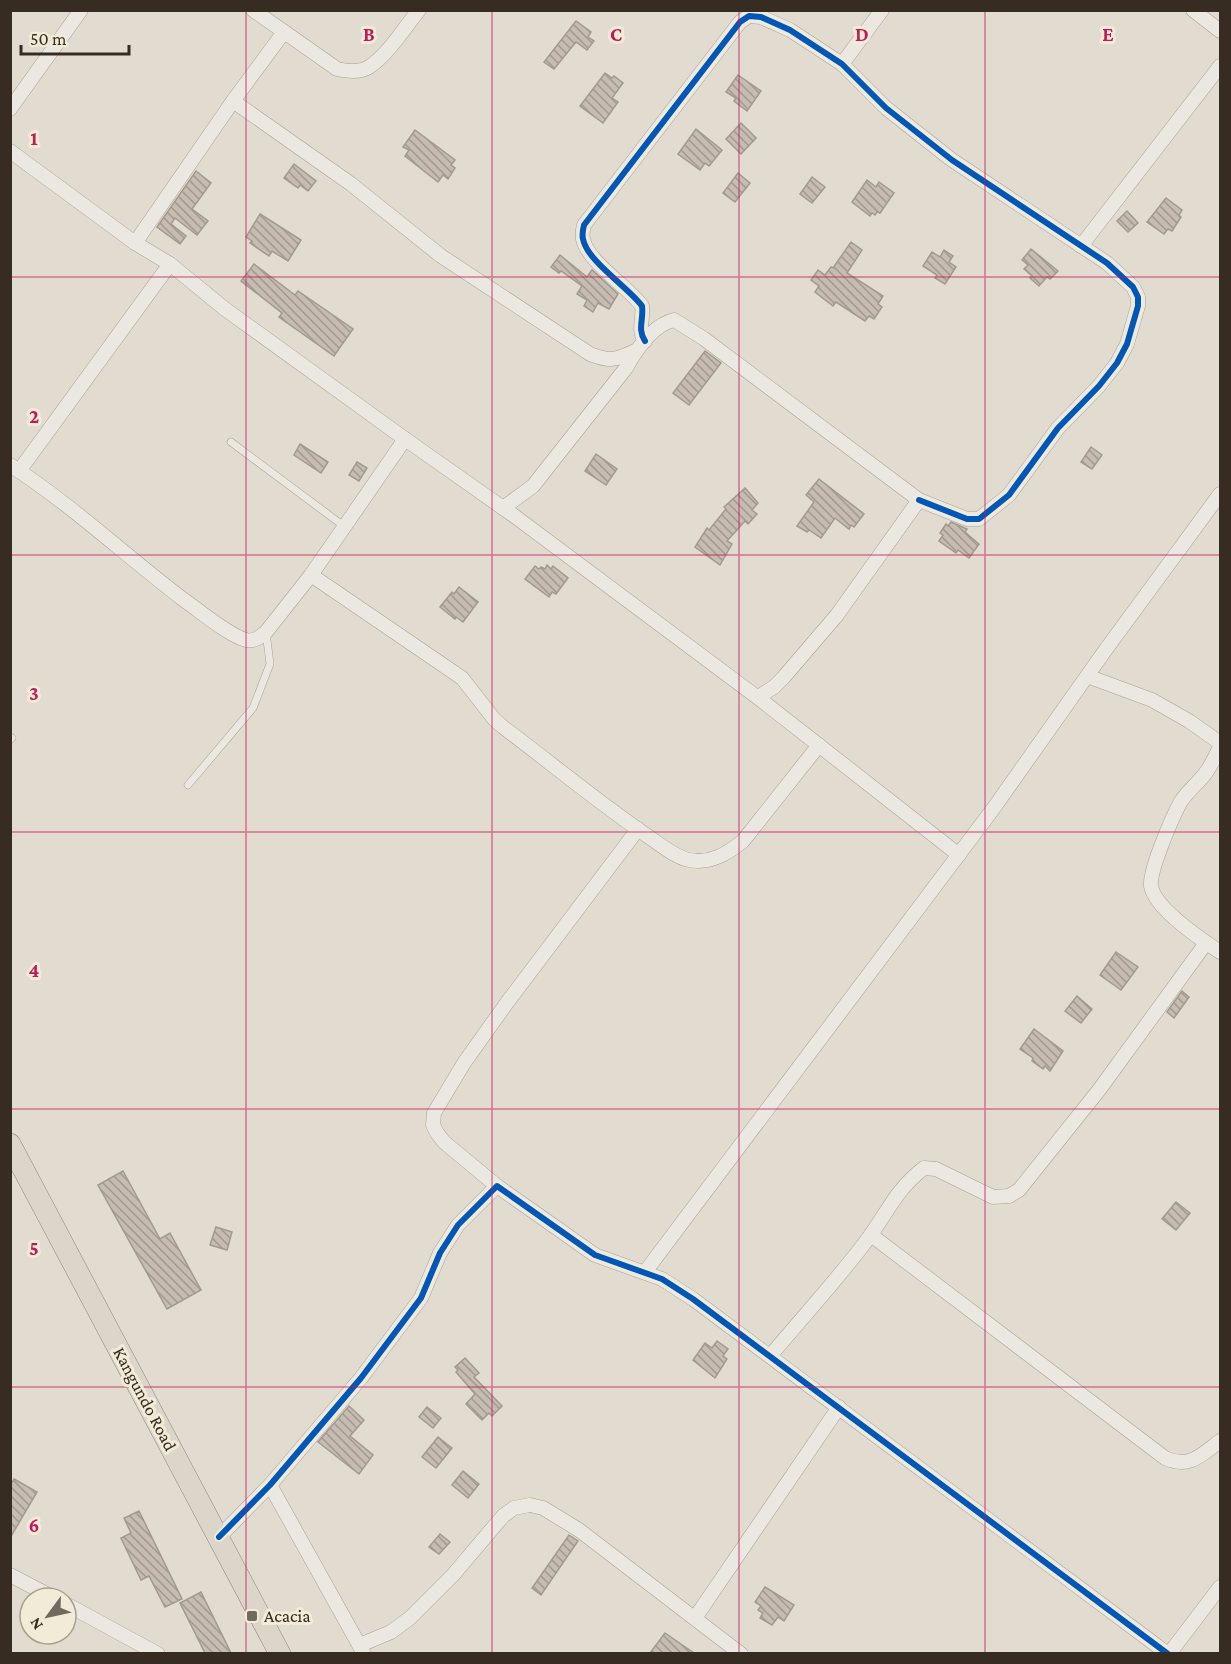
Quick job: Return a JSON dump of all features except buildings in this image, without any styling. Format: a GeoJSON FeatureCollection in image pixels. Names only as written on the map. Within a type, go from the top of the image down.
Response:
{"type":"FeatureCollection","features":[{"type":"Feature","properties":{"kind":"highway","name":"Kangundo Road"},"geometry":{"type":"LineString","coordinates":[[10,1144],[280,1653]]}},
{"type":"Feature","properties":{"kind":"street"},"geometry":{"type":"LineString","coordinates":[[10,109],[81,10]]}},
{"type":"Feature","properties":{"kind":"street"},"geometry":{"type":"LineString","coordinates":[[253,10],[337,69],[353,72],[368,68],[381,56],[419,10]]}},
{"type":"Feature","properties":{"kind":"street"},"geometry":{"type":"LineString","coordinates":[[842,64],[882,10]]}},
{"type":"Feature","properties":{"kind":"street"},"geometry":{"type":"LineString","coordinates":[[1193,10],[1221,31]]}},
{"type":"Feature","properties":{"kind":"street"},"geometry":{"type":"LineString","coordinates":[[503,508],[533,486],[626,368],[640,346],[659,326],[674,320],[704,338],[919,500],[967,519],[979,519],[1009,495],[1058,428],[1099,386],[1117,363],[1127,344],[1138,306],[1138,297],[1133,286],[1107,263],[952,160],[886,108],[842,64],[790,30],[761,17],[749,16],[740,22],[584,225],[582,237],[592,257],[642,306],[640,346]]}},
{"type":"Feature","properties":{"kind":"street"},"geometry":{"type":"LineString","coordinates":[[135,243],[233,101],[284,32]]}},
{"type":"Feature","properties":{"kind":"street"},"geometry":{"type":"LineString","coordinates":[[1081,246],[1221,66]]}},
{"type":"Feature","properties":{"kind":"street"},"geometry":{"type":"LineString","coordinates":[[233,101],[351,184],[441,256],[590,354],[607,360],[619,358],[640,346]]}},
{"type":"Feature","properties":{"kind":"street"},"geometry":{"type":"LineString","coordinates":[[10,151],[135,243],[170,264],[225,309],[503,508],[758,697],[959,855]]}},
{"type":"Feature","properties":{"kind":"street"},"geometry":{"type":"LineString","coordinates":[[170,264],[15,468],[79,515],[161,583],[238,637],[249,641],[257,639],[266,632],[311,576],[405,440]]}},
{"type":"Feature","properties":{"kind":"street"},"geometry":{"type":"LineString","coordinates":[[645,1272],[959,855],[1221,494]]}},
{"type":"Feature","properties":{"kind":"street"},"geometry":{"type":"LineString","coordinates":[[758,697],[783,678],[837,615],[919,500]]}},
{"type":"Feature","properties":{"kind":"street"},"geometry":{"type":"LineString","coordinates":[[311,576],[462,678],[503,727],[638,829],[687,859],[701,861],[720,857],[743,841],[819,745]]}},
{"type":"Feature","properties":{"kind":"street"},"geometry":{"type":"LineString","coordinates":[[1087,676],[1152,700],[1189,721],[1221,745],[1208,771],[1180,803],[1152,870],[1151,887],[1169,913],[1206,943],[1221,952]]}},
{"type":"Feature","properties":{"kind":"street"},"geometry":{"type":"LineString","coordinates":[[638,829],[464,1063],[434,1113],[433,1125],[437,1133],[444,1142],[497,1186],[595,1255],[662,1279],[693,1299],[1168,1653],[1221,1587]]}},
{"type":"Feature","properties":{"kind":"street"},"geometry":{"type":"LineString","coordinates":[[771,1355],[871,1235],[894,1197],[908,1180],[924,1168],[936,1169],[993,1197],[1009,1196],[1019,1190],[1100,1090],[1206,943]]}},
{"type":"Feature","properties":{"kind":"street"},"geometry":{"type":"LineString","coordinates":[[219,1537],[270,1485],[361,1377],[411,1313],[430,1281],[440,1253],[458,1225],[497,1186]]}},
{"type":"Feature","properties":{"kind":"street"},"geometry":{"type":"LineString","coordinates":[[871,1235],[1165,1458],[1176,1463],[1187,1463],[1221,1441]]}},
{"type":"Feature","properties":{"kind":"street"},"geometry":{"type":"LineString","coordinates":[[695,1618],[839,1407]]}},
{"type":"Feature","properties":{"kind":"street"},"geometry":{"type":"LineString","coordinates":[[270,1485],[362,1649],[410,1618],[453,1575],[503,1516],[514,1508],[530,1505],[543,1508],[579,1530],[741,1653]]}},
{"type":"Feature","properties":{"kind":"street"},"geometry":{"type":"LineString","coordinates":[[10,1575],[31,1586]]}},
{"type":"Feature","properties":{"kind":"street"},"geometry":{"type":"LineString","coordinates":[[78,1610],[158,1653]]}},
{"type":"Feature","properties":{"kind":"lane"},"geometry":{"type":"LineString","coordinates":[[231,442],[345,527]]}},
{"type":"Feature","properties":{"kind":"lane"},"geometry":{"type":"LineString","coordinates":[[188,785],[253,708],[270,664],[266,632]]}},
{"type":"Feature","properties":{"kind":"cycle path"},"geometry":{"type":"LineString","coordinates":[[645,341],[641,328],[642,306],[592,256],[583,239],[584,225],[740,22],[749,16],[761,17],[790,30],[842,64],[886,108],[952,160],[1107,263],[1133,287],[1138,297],[1138,306],[1127,344],[1117,363],[1099,386],[1058,428],[1009,495],[979,519],[967,519],[919,500]]}},
{"type":"Feature","properties":{"kind":"cycle path"},"geometry":{"type":"LineString","coordinates":[[219,1537],[270,1485],[361,1378],[421,1298],[440,1253],[458,1225],[497,1186],[595,1255],[662,1279],[693,1299],[1168,1654]]}},
{"type":"Feature","properties":{"kind":"place","name":"Acacia"},"geometry":{"type":"Point","coordinates":[252,1616]}}]}
